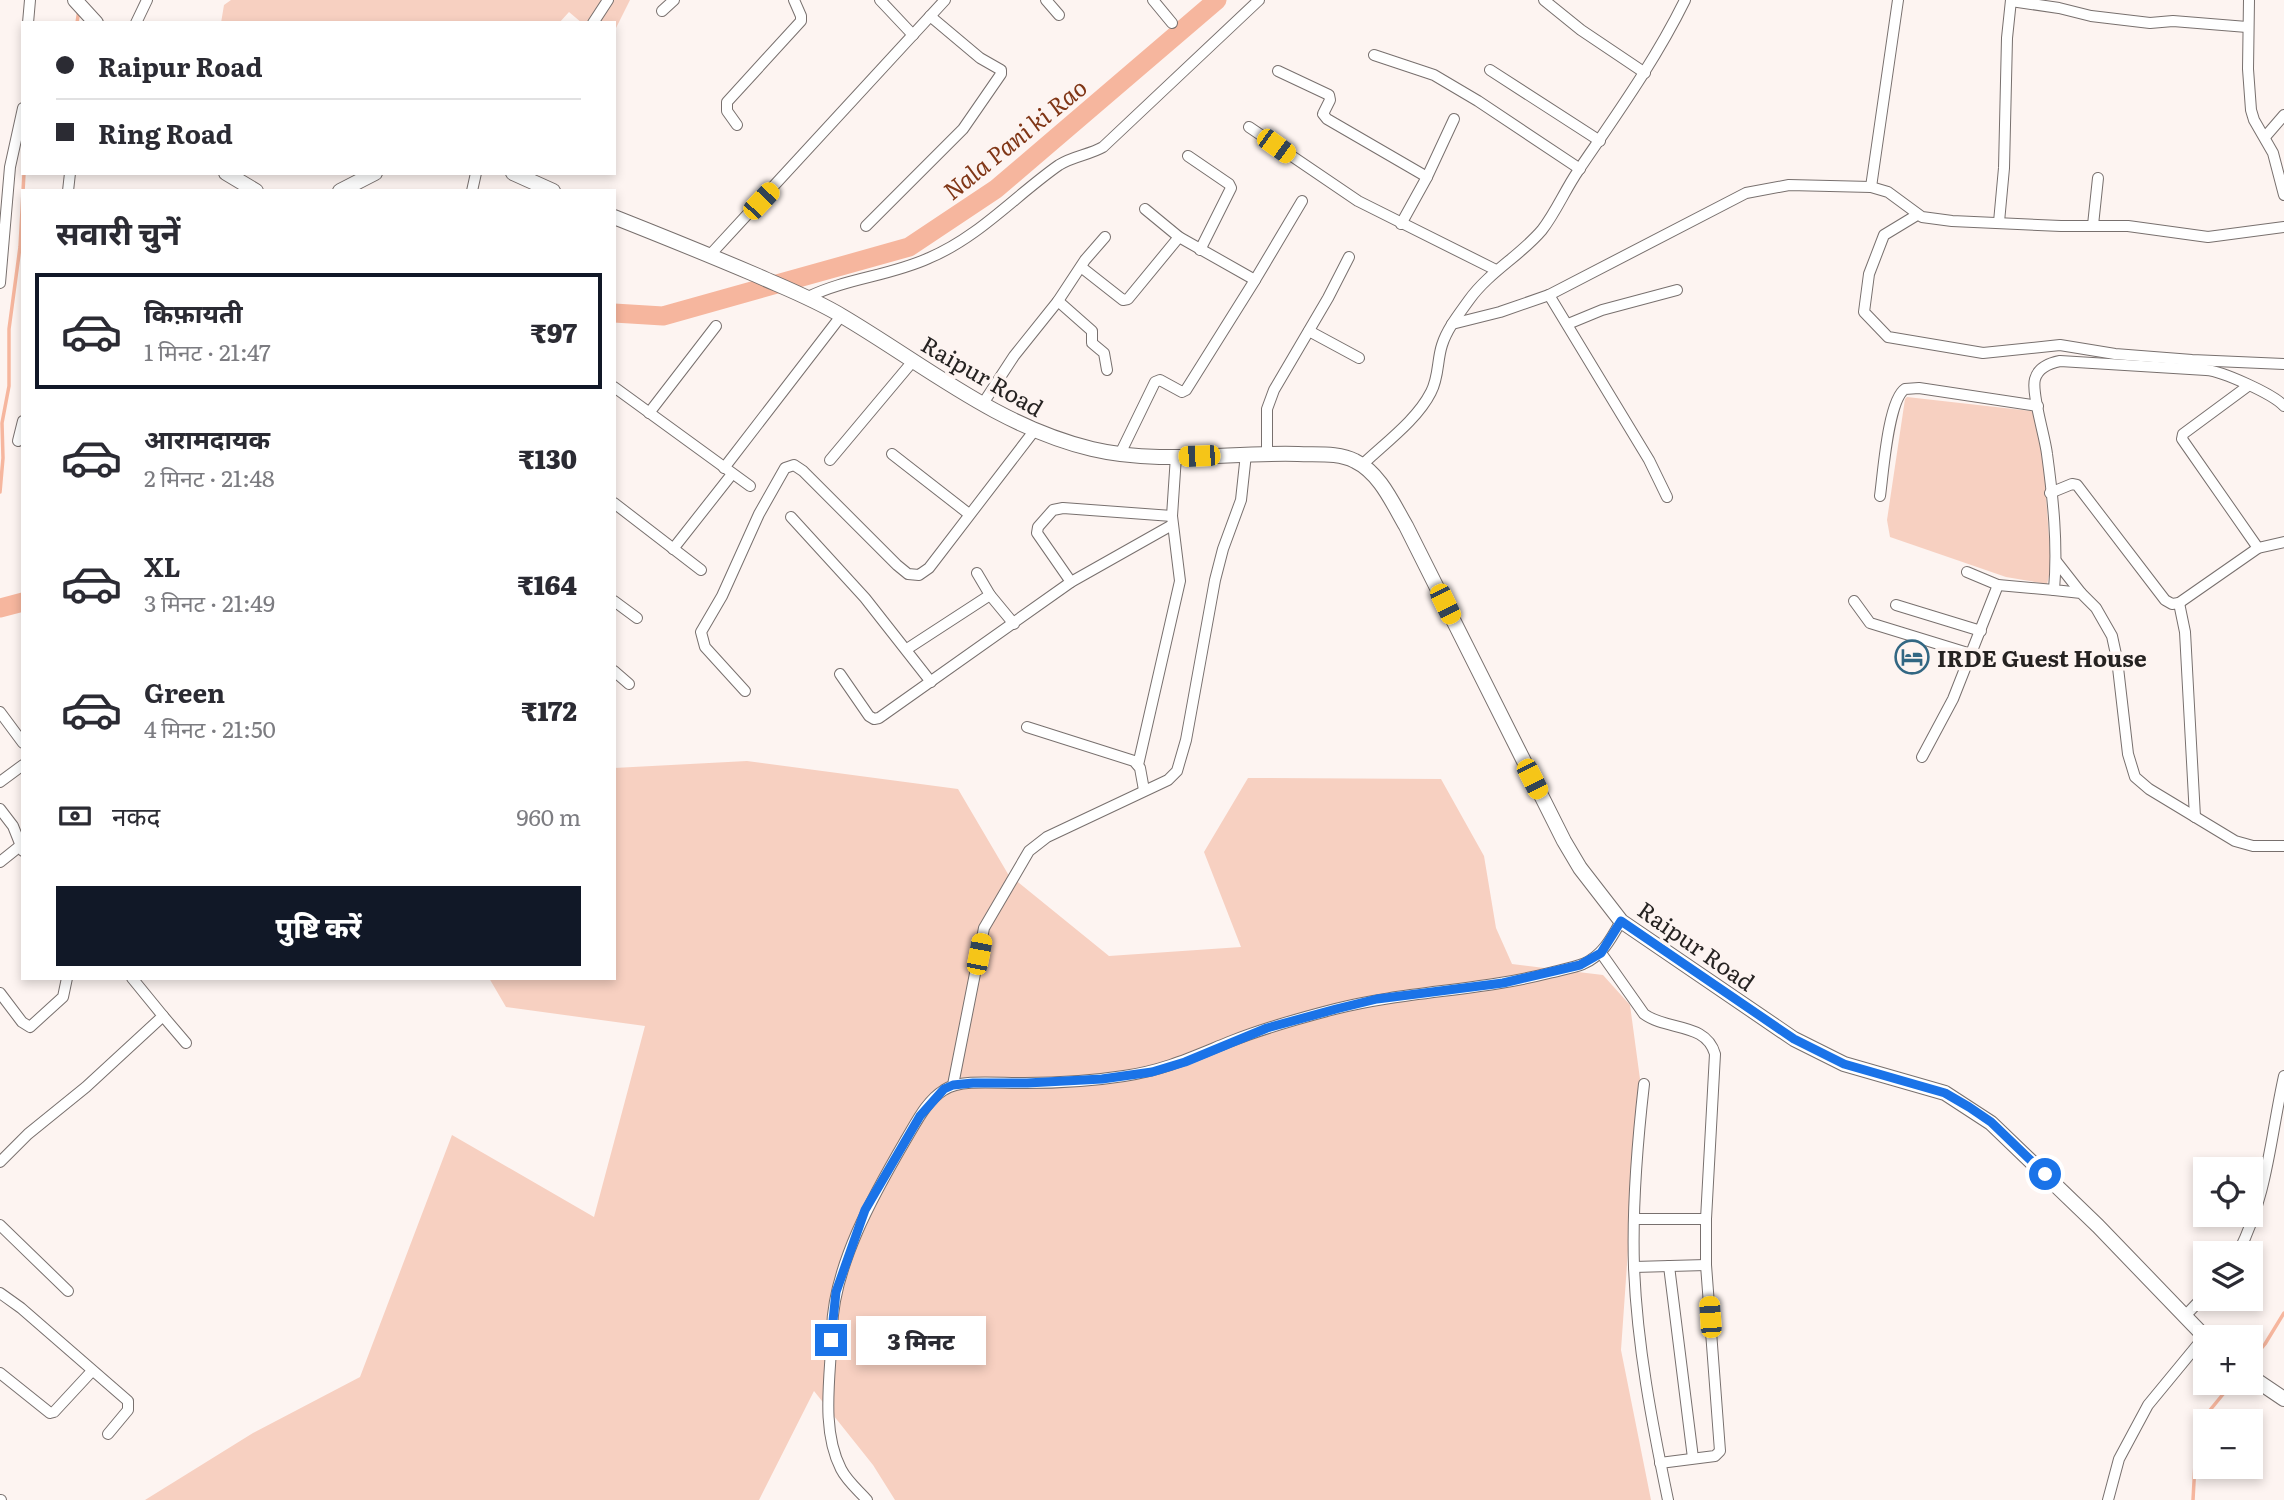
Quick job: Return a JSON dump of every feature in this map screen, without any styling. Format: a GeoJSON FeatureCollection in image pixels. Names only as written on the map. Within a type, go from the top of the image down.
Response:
{"type":"FeatureCollection","features":[{"type":"Feature","properties":{"kind":"main road"},"geometry":{"type":"LineString","coordinates":[[75,0],[94,21]]}},
{"type":"Feature","properties":{"kind":"main road"},"geometry":{"type":"LineString","coordinates":[[229,175],[253,189]]}},
{"type":"Feature","properties":{"kind":"main road"},"geometry":{"type":"LineString","coordinates":[[344,189],[371,175]]}},
{"type":"Feature","properties":{"kind":"main road"},"geometry":{"type":"LineString","coordinates":[[533,177],[550,189]]}},
{"type":"Feature","properties":{"kind":"main road","name":"Raipur Road"},"geometry":{"type":"LineString","coordinates":[[616,218],[804,296],[842,316],[982,405],[1034,431],[1095,450],[1120,454],[1329,455],[1344,457],[1362,465],[1380,483],[1406,526],[1564,841],[1580,868],[1621,921],[1794,1039],[1844,1064],[1945,1093],[1991,1122],[2195,1325]]}},
{"type":"Feature","properties":{"kind":"main road"},"geometry":{"type":"LineString","coordinates":[[2263,1385],[2284,1399]]}},
{"type":"Feature","properties":{"kind":"street"},"geometry":{"type":"LineString","coordinates":[[28,21],[30,0]]}},
{"type":"Feature","properties":{"kind":"street"},"geometry":{"type":"LineString","coordinates":[[137,21],[147,0]]}},
{"type":"Feature","properties":{"kind":"street"},"geometry":{"type":"LineString","coordinates":[[594,21],[608,0]]}},
{"type":"Feature","properties":{"kind":"street"},"geometry":{"type":"LineString","coordinates":[[662,11],[674,0]]}},
{"type":"Feature","properties":{"kind":"street"},"geometry":{"type":"LineString","coordinates":[[737,125],[727,111],[727,102],[801,21],[794,0]]}},
{"type":"Feature","properties":{"kind":"street"},"geometry":{"type":"LineString","coordinates":[[880,0],[913,34]]}},
{"type":"Feature","properties":{"kind":"street"},"geometry":{"type":"LineString","coordinates":[[710,256],[944,0]]}},
{"type":"Feature","properties":{"kind":"street"},"geometry":{"type":"LineString","coordinates":[[1046,0],[1059,15]]}},
{"type":"Feature","properties":{"kind":"street"},"geometry":{"type":"LineString","coordinates":[[1153,0],[1172,23]]}},
{"type":"Feature","properties":{"kind":"street"},"geometry":{"type":"LineString","coordinates":[[804,296],[918,263],[968,237],[1064,162],[1103,147],[1259,0]]}},
{"type":"Feature","properties":{"kind":"street"},"geometry":{"type":"LineString","coordinates":[[1544,0],[1588,35],[1645,73]]}},
{"type":"Feature","properties":{"kind":"street"},"geometry":{"type":"LineString","coordinates":[[1362,465],[1406,423],[1429,396],[1435,383],[1441,346],[1452,324],[1472,296],[1496,270],[1540,232],[1665,41],[1685,0]]}},
{"type":"Feature","properties":{"kind":"street"},"geometry":{"type":"LineString","coordinates":[[1871,187],[1898,0]]}},
{"type":"Feature","properties":{"kind":"street"},"geometry":{"type":"LineString","coordinates":[[1999,222],[2011,0],[2091,16],[2150,23],[2173,21],[2248,27]]}},
{"type":"Feature","properties":{"kind":"street"},"geometry":{"type":"LineString","coordinates":[[2249,0],[2251,110],[2273,153],[2284,195]]}},
{"type":"Feature","properties":{"kind":"street"},"geometry":{"type":"LineString","coordinates":[[866,226],[963,129],[1001,74],[1001,71],[980,58],[930,16]]}},
{"type":"Feature","properties":{"kind":"street"},"geometry":{"type":"LineString","coordinates":[[1374,55],[1434,75],[1580,169]]}},
{"type":"Feature","properties":{"kind":"street"},"geometry":{"type":"LineString","coordinates":[[1490,70],[1600,141]]}},
{"type":"Feature","properties":{"kind":"street"},"geometry":{"type":"LineString","coordinates":[[1278,71],[1329,95],[1330,100],[1323,114],[1327,120],[1427,177]]}},
{"type":"Feature","properties":{"kind":"street"},"geometry":{"type":"LineString","coordinates":[[2265,137],[2284,116]]}},
{"type":"Feature","properties":{"kind":"street"},"geometry":{"type":"LineString","coordinates":[[0,284],[10,167],[21,117]]}},
{"type":"Feature","properties":{"kind":"street"},"geometry":{"type":"LineString","coordinates":[[1401,223],[1427,177],[1454,119]]}},
{"type":"Feature","properties":{"kind":"street"},"geometry":{"type":"LineString","coordinates":[[1249,127],[1328,183],[1496,270]]}},
{"type":"Feature","properties":{"kind":"street"},"geometry":{"type":"LineString","coordinates":[[1188,156],[1231,188],[1200,250]]}},
{"type":"Feature","properties":{"kind":"street"},"geometry":{"type":"LineString","coordinates":[[2093,225],[2098,178]]}},
{"type":"Feature","properties":{"kind":"street"},"geometry":{"type":"LineString","coordinates":[[1452,324],[1500,312],[1549,295],[1746,193],[1789,185],[1871,187],[1888,192],[1917,215],[1942,220],[2061,226],[2128,226],[2208,237],[2284,227]]}},
{"type":"Feature","properties":{"kind":"street"},"geometry":{"type":"LineString","coordinates":[[1120,454],[1155,382],[1160,380],[1182,392],[1186,390],[1302,201]]}},
{"type":"Feature","properties":{"kind":"street"},"geometry":{"type":"LineString","coordinates":[[1145,209],[1179,237],[1255,280]]}},
{"type":"Feature","properties":{"kind":"street"},"geometry":{"type":"LineString","coordinates":[[1917,215],[1884,235],[1869,274],[1864,312],[1888,337],[1983,353],[2060,345],[2115,354],[2284,364]]}},
{"type":"Feature","properties":{"kind":"street"},"geometry":{"type":"LineString","coordinates":[[982,405],[1014,356],[1105,237]]}},
{"type":"Feature","properties":{"kind":"street"},"geometry":{"type":"LineString","coordinates":[[1080,267],[1126,300],[1179,237]]}},
{"type":"Feature","properties":{"kind":"street"},"geometry":{"type":"LineString","coordinates":[[1267,453],[1267,409],[1278,382],[1349,257]]}},
{"type":"Feature","properties":{"kind":"street"},"geometry":{"type":"LineString","coordinates":[[1568,324],[1615,306],[1677,290]]}},
{"type":"Feature","properties":{"kind":"street"},"geometry":{"type":"LineString","coordinates":[[1549,295],[1649,460],[1667,497]]}},
{"type":"Feature","properties":{"kind":"street"},"geometry":{"type":"LineString","coordinates":[[1058,301],[1092,331],[1092,343],[1104,353],[1107,370]]}},
{"type":"Feature","properties":{"kind":"street"},"geometry":{"type":"LineString","coordinates":[[673,549],[842,316]]}},
{"type":"Feature","properties":{"kind":"street"},"geometry":{"type":"LineString","coordinates":[[649,412],[716,326]]}},
{"type":"Feature","properties":{"kind":"street"},"geometry":{"type":"LineString","coordinates":[[1309,331],[1359,359]]}},
{"type":"Feature","properties":{"kind":"street"},"geometry":{"type":"LineString","coordinates":[[831,460],[913,361]]}},
{"type":"Feature","properties":{"kind":"street"},"geometry":{"type":"LineString","coordinates":[[2054,590],[2056,561],[2048,455],[2034,387],[2035,378],[2048,365],[2060,361],[2215,371],[2273,395],[2284,405]]}},
{"type":"Feature","properties":{"kind":"street"},"geometry":{"type":"LineString","coordinates":[[2248,386],[2183,434],[2182,439],[2258,548]]}},
{"type":"Feature","properties":{"kind":"street"},"geometry":{"type":"LineString","coordinates":[[616,388],[750,486]]}},
{"type":"Feature","properties":{"kind":"street"},"geometry":{"type":"LineString","coordinates":[[1880,496],[1892,414],[1898,395],[1905,389],[1919,388],[2038,406]]}},
{"type":"Feature","properties":{"kind":"street"},"geometry":{"type":"LineString","coordinates":[[18,441],[21,429]]}},
{"type":"Feature","properties":{"kind":"street"},"geometry":{"type":"LineString","coordinates":[[745,691],[705,647],[701,632],[722,596],[759,514],[785,468],[798,466],[897,565],[912,576],[919,575],[929,568],[1034,431]]}},
{"type":"Feature","properties":{"kind":"street"},"geometry":{"type":"LineString","coordinates":[[891,454],[969,514]]}},
{"type":"Feature","properties":{"kind":"street"},"geometry":{"type":"LineString","coordinates":[[953,1085],[984,928],[1029,851],[1047,837],[1168,780],[1177,771],[1215,580],[1241,500],[1247,454]]}},
{"type":"Feature","properties":{"kind":"street"},"geometry":{"type":"LineString","coordinates":[[1144,790],[1138,765],[1179,589],[1180,568],[1172,521],[1176,456]]}},
{"type":"Feature","properties":{"kind":"street"},"geometry":{"type":"LineString","coordinates":[[2050,493],[2072,484],[2077,485],[2165,600],[2172,604],[2179,603],[2258,548],[2284,542]]}},
{"type":"Feature","properties":{"kind":"street"},"geometry":{"type":"LineString","coordinates":[[616,505],[701,570]]}},
{"type":"Feature","properties":{"kind":"street"},"geometry":{"type":"LineString","coordinates":[[1071,582],[1038,537],[1038,527],[1050,512],[1063,508],[1172,521]]}},
{"type":"Feature","properties":{"kind":"street"},"geometry":{"type":"LineString","coordinates":[[791,517],[865,598],[931,682]]}},
{"type":"Feature","properties":{"kind":"street"},"geometry":{"type":"LineString","coordinates":[[841,674],[869,716],[879,718],[1071,582],[1172,521]]}},
{"type":"Feature","properties":{"kind":"street"},"geometry":{"type":"LineString","coordinates":[[2056,561],[2096,608],[2112,636],[2118,659],[2127,754],[2135,777],[2149,789],[2245,844],[2284,846]]}},
{"type":"Feature","properties":{"kind":"street"},"geometry":{"type":"LineString","coordinates":[[1967,572],[1998,585],[2081,593]]}},
{"type":"Feature","properties":{"kind":"street"},"geometry":{"type":"LineString","coordinates":[[977,573],[990,595],[1014,624]]}},
{"type":"Feature","properties":{"kind":"street"},"geometry":{"type":"LineString","coordinates":[[1922,757],[1952,699],[1998,585]]}},
{"type":"Feature","properties":{"kind":"street"},"geometry":{"type":"LineString","coordinates":[[907,649],[990,595]]}},
{"type":"Feature","properties":{"kind":"street"},"geometry":{"type":"LineString","coordinates":[[1854,601],[1870,623],[1971,654]]}},
{"type":"Feature","properties":{"kind":"street"},"geometry":{"type":"LineString","coordinates":[[616,602],[637,618]]}},
{"type":"Feature","properties":{"kind":"street"},"geometry":{"type":"LineString","coordinates":[[2179,603],[2185,632],[2195,817]]}},
{"type":"Feature","properties":{"kind":"street"},"geometry":{"type":"LineString","coordinates":[[1896,605],[1981,631]]}},
{"type":"Feature","properties":{"kind":"street"},"geometry":{"type":"LineString","coordinates":[[616,673],[629,684]]}},
{"type":"Feature","properties":{"kind":"street"},"geometry":{"type":"LineString","coordinates":[[0,712],[21,740]]}},
{"type":"Feature","properties":{"kind":"street"},"geometry":{"type":"LineString","coordinates":[[1027,727],[1130,759],[1138,765]]}},
{"type":"Feature","properties":{"kind":"street"},"geometry":{"type":"LineString","coordinates":[[0,782],[21,766]]}},
{"type":"Feature","properties":{"kind":"street"},"geometry":{"type":"LineString","coordinates":[[0,809],[18,826],[21,849],[0,862]]}},
{"type":"Feature","properties":{"kind":"street"},"geometry":{"type":"LineString","coordinates":[[867,1500],[849,1482],[840,1468],[832,1444],[829,1387],[836,1292],[865,1210],[920,1116],[944,1089],[953,1085],[1102,1079],[1152,1072],[1185,1062],[1267,1028],[1336,1009],[1377,999],[1530,978],[1580,965],[1601,953],[1621,921]]}},
{"type":"Feature","properties":{"kind":"street"},"geometry":{"type":"LineString","coordinates":[[1601,953],[1644,1014],[1653,1021],[1701,1034],[1713,1046],[1715,1054],[1706,1265],[1720,1451],[1715,1455],[1660,1463]]}},
{"type":"Feature","properties":{"kind":"street"},"geometry":{"type":"LineString","coordinates":[[0,993],[22,1023],[30,1027],[63,997],[67,980]]}},
{"type":"Feature","properties":{"kind":"street"},"geometry":{"type":"LineString","coordinates":[[134,980],[186,1043]]}},
{"type":"Feature","properties":{"kind":"street"},"geometry":{"type":"LineString","coordinates":[[0,1161],[163,1016]]}},
{"type":"Feature","properties":{"kind":"street"},"geometry":{"type":"LineString","coordinates":[[2243,1241],[2265,1182],[2284,1076]]}},
{"type":"Feature","properties":{"kind":"street"},"geometry":{"type":"LineString","coordinates":[[1644,1084],[1636,1153],[1634,1267],[1643,1359],[1668,1500]]}},
{"type":"Feature","properties":{"kind":"street"},"geometry":{"type":"LineString","coordinates":[[1634,1219],[1706,1219]]}},
{"type":"Feature","properties":{"kind":"street"},"geometry":{"type":"LineString","coordinates":[[0,1225],[68,1291]]}},
{"type":"Feature","properties":{"kind":"street"},"geometry":{"type":"LineString","coordinates":[[1634,1267],[1706,1265]]}},
{"type":"Feature","properties":{"kind":"street"},"geometry":{"type":"LineString","coordinates":[[1669,1266],[1693,1458]]}},
{"type":"Feature","properties":{"kind":"street"},"geometry":{"type":"LineString","coordinates":[[1,1295],[21,1308],[130,1404],[108,1434]]}},
{"type":"Feature","properties":{"kind":"street"},"geometry":{"type":"LineString","coordinates":[[2186,1315],[2193,1308]]}},
{"type":"Feature","properties":{"kind":"street"},"geometry":{"type":"LineString","coordinates":[[2108,1500],[2119,1459],[2148,1405],[2193,1351]]}},
{"type":"Feature","properties":{"kind":"street"},"geometry":{"type":"LineString","coordinates":[[0,1373],[50,1413],[54,1412],[92,1371]]}},
{"type":"Feature","properties":{"kind":"shaded area"},"geometry":{"type":"Polygon","coordinates":[[[231,0],[630,0],[616,28],[616,21],[580,21],[569,12],[561,21],[221,21],[224,5],[231,0]]]}},
{"type":"Feature","properties":{"kind":"shaded area"},"geometry":{"type":"Polygon","coordinates":[[[1907,397],[2031,411],[2036,414],[2043,450],[2051,568],[2047,584],[2006,577],[1890,537],[1887,520],[1907,397]]]}},
{"type":"Feature","properties":{"kind":"shaded area"},"geometry":{"type":"Polygon","coordinates":[[[747,761],[958,789],[1008,874],[1109,956],[1241,947],[1204,852],[1248,778],[1441,779],[1484,856],[1496,928],[1512,964],[1603,975],[1630,1005],[1640,1079],[1621,1350],[1651,1500],[895,1500],[873,1465],[814,1391],[759,1500],[145,1500],[253,1433],[360,1377],[452,1135],[594,1217],[645,1026],[506,1007],[490,980],[616,980],[616,768],[747,761]]]}},
{"type":"Feature","properties":{"kind":"waterway","name":"Nala Pani ki Rao"},"geometry":{"type":"LineString","coordinates":[[616,313],[663,316],[909,247],[996,189],[1217,0]]}},
{"type":"Feature","properties":{"kind":"waterway"},"geometry":{"type":"LineString","coordinates":[[77,21],[79,9]]}},
{"type":"Feature","properties":{"kind":"waterway"},"geometry":{"type":"LineString","coordinates":[[23,189],[24,175]]}},
{"type":"Feature","properties":{"kind":"waterway"},"geometry":{"type":"LineString","coordinates":[[0,492],[2,423],[9,386],[9,329],[21,228]]}},
{"type":"Feature","properties":{"kind":"waterway","name":"Nala Pani ki Rao"},"geometry":{"type":"LineString","coordinates":[[0,608],[21,603]]}},
{"type":"Feature","properties":{"kind":"waterway"},"geometry":{"type":"LineString","coordinates":[[2263,1346],[2284,1313]]}},
{"type":"Feature","properties":{"kind":"waterway"},"geometry":{"type":"LineString","coordinates":[[2193,1500],[2197,1426],[2222,1395]]}},
{"type":"Feature","properties":{"kind":"place","name":"IRDE Guest House"},"geometry":{"type":"Point","coordinates":[1912,657]}},
{"type":"Feature","properties":{"kind":"route"},"geometry":{"type":"LineString","coordinates":[[831,1340],[836,1292],[865,1210],[920,1116],[944,1089],[973,1083],[1102,1079],[1152,1072],[1185,1062],[1267,1028],[1336,1009],[1377,999],[1503,983],[1580,965],[1601,953],[1621,921],[1794,1039],[1844,1064],[1945,1093],[1969,1107],[1991,1122],[2045,1174]]}}]}
